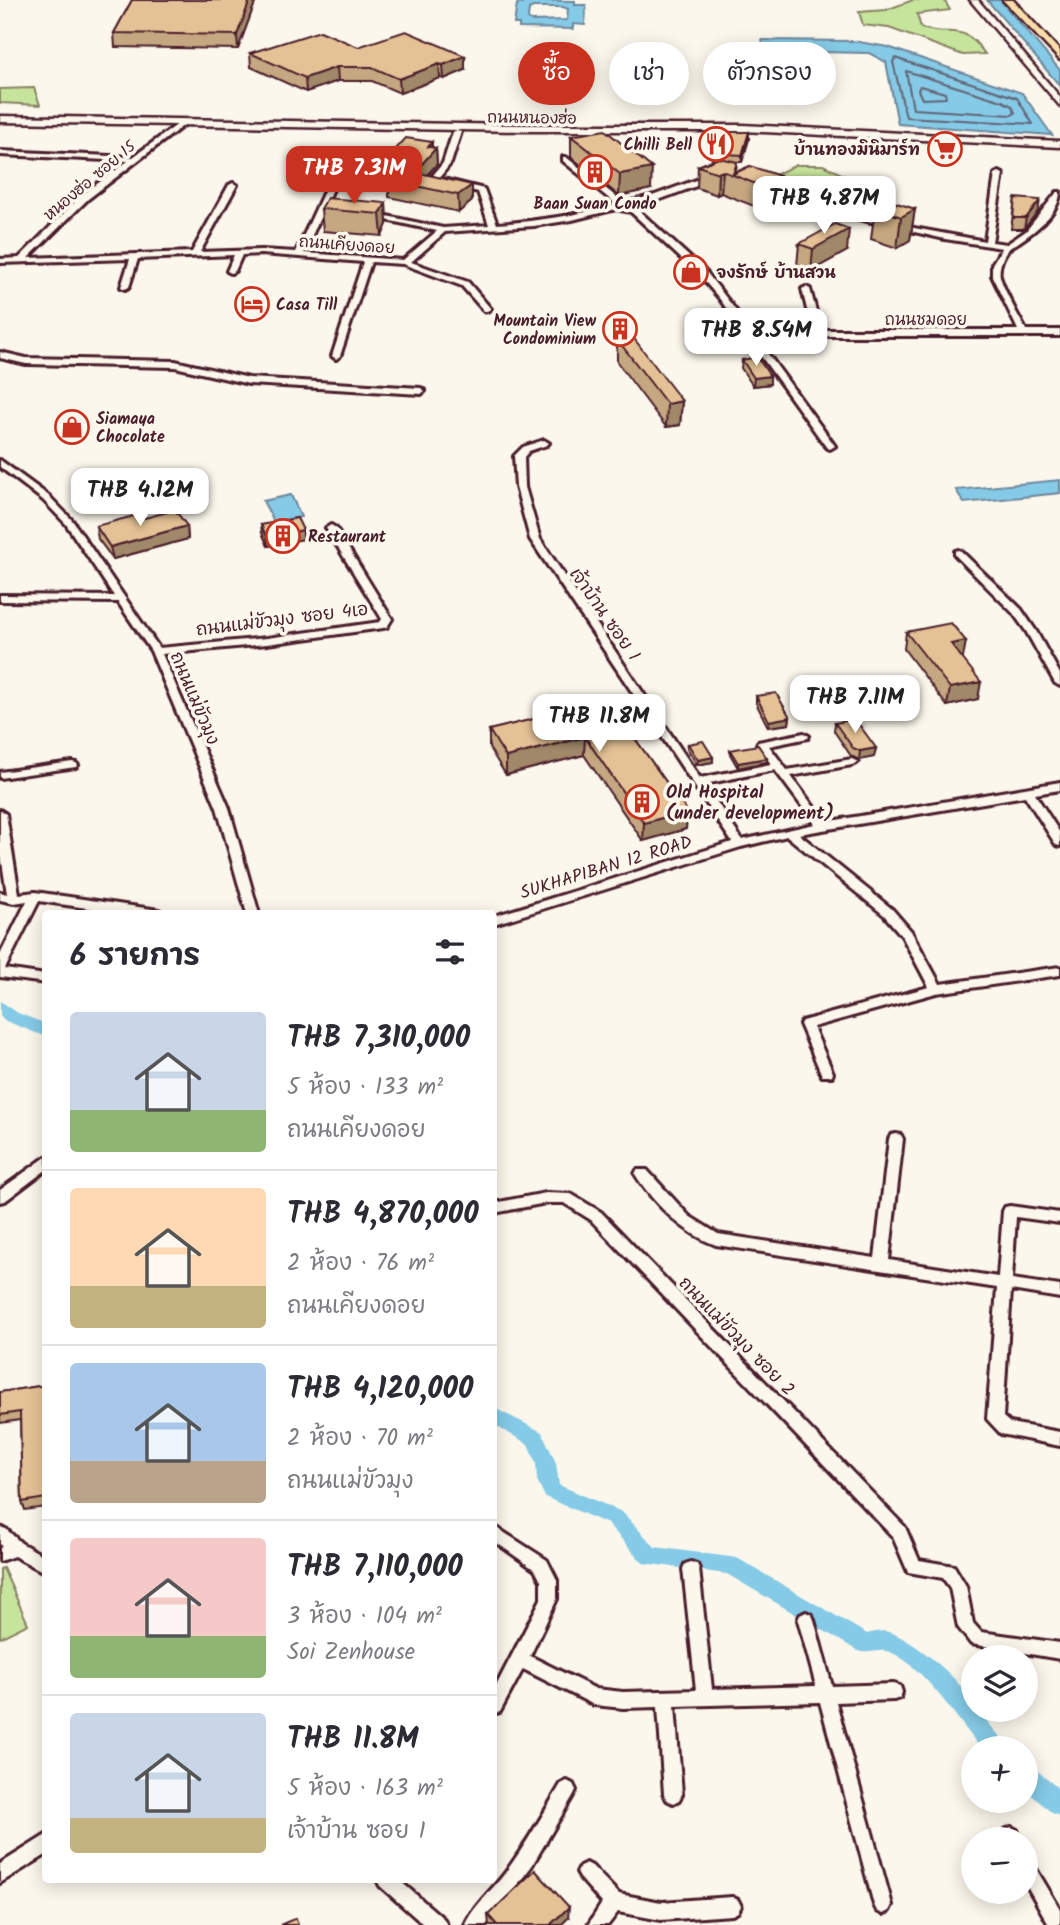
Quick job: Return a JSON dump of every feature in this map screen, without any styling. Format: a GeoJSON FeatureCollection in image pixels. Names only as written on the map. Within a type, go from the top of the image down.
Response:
{"type":"FeatureCollection","features":[{"type":"Feature","properties":{"kind":"main road"},"geometry":{"type":"LineString","coordinates":[[1008,0],[1060,57]]}},
{"type":"Feature","properties":{"kind":"street"},"geometry":{"type":"LineString","coordinates":[[974,0],[1060,103]]}},
{"type":"Feature","properties":{"kind":"street","name":"ถนนหนองฮ่อ"},"geometry":{"type":"LineString","coordinates":[[0,119],[469,130],[742,130],[1060,147]]}},
{"type":"Feature","properties":{"kind":"street","name":"ถนนหนองฮ่อ"},"geometry":{"type":"LineString","coordinates":[[46,120],[63,123],[233,124]]}},
{"type":"Feature","properties":{"kind":"street","name":"หนองฮ่อ ซอย 15"},"geometry":{"type":"LineString","coordinates":[[20,261],[85,197],[180,125]]}},
{"type":"Feature","properties":{"kind":"street"},"geometry":{"type":"LineString","coordinates":[[458,129],[447,163],[434,179],[481,191],[494,228]]}},
{"type":"Feature","properties":{"kind":"street"},"geometry":{"type":"LineString","coordinates":[[299,254],[330,187],[325,178],[338,152]]}},
{"type":"Feature","properties":{"kind":"street"},"geometry":{"type":"LineString","coordinates":[[0,153],[134,159]]}},
{"type":"Feature","properties":{"kind":"street"},"geometry":{"type":"LineString","coordinates":[[566,159],[623,206]]}},
{"type":"Feature","properties":{"kind":"street"},"geometry":{"type":"LineString","coordinates":[[988,244],[999,174]]}},
{"type":"Feature","properties":{"kind":"street"},"geometry":{"type":"LineString","coordinates":[[363,213],[443,230],[551,222],[623,206],[723,175]]}},
{"type":"Feature","properties":{"kind":"street"},"geometry":{"type":"LineString","coordinates":[[195,254],[233,185]]}},
{"type":"Feature","properties":{"kind":"street"},"geometry":{"type":"LineString","coordinates":[[755,185],[817,206],[922,234],[1007,246],[1014,245],[1047,214],[1060,194]]}},
{"type":"Feature","properties":{"kind":"street"},"geometry":{"type":"LineString","coordinates":[[817,206],[848,191]]}},
{"type":"Feature","properties":{"kind":"street"},"geometry":{"type":"LineString","coordinates":[[323,204],[336,207]]}},
{"type":"Feature","properties":{"kind":"street"},"geometry":{"type":"LineString","coordinates":[[611,209],[633,210],[704,275],[750,333],[830,446]]}},
{"type":"Feature","properties":{"kind":"street"},"geometry":{"type":"LineString","coordinates":[[922,234],[928,220]]}},
{"type":"Feature","properties":{"kind":"street","name":"ถนนเคียงดอย"},"geometry":{"type":"LineString","coordinates":[[0,261],[239,253],[299,254],[404,262],[443,230]]}},
{"type":"Feature","properties":{"kind":"street"},"geometry":{"type":"LineString","coordinates":[[1007,246],[996,264],[996,276],[1023,333]]}},
{"type":"Feature","properties":{"kind":"street"},"geometry":{"type":"LineString","coordinates":[[231,271],[239,253]]}},
{"type":"Feature","properties":{"kind":"street"},"geometry":{"type":"LineString","coordinates":[[125,287],[135,255]]}},
{"type":"Feature","properties":{"kind":"street"},"geometry":{"type":"LineString","coordinates":[[336,356],[368,260]]}},
{"type":"Feature","properties":{"kind":"street"},"geometry":{"type":"LineString","coordinates":[[404,262],[465,284],[487,309]]}},
{"type":"Feature","properties":{"kind":"street"},"geometry":{"type":"LineString","coordinates":[[806,289],[817,333]]}},
{"type":"Feature","properties":{"kind":"street","name":"ถนนชมดอย"},"geometry":{"type":"LineString","coordinates":[[750,333],[1060,333]]}},
{"type":"Feature","properties":{"kind":"street"},"geometry":{"type":"LineString","coordinates":[[0,355],[26,361],[175,364],[249,381],[421,391]]}},
{"type":"Feature","properties":{"kind":"street","name":"เจ้าบ้าน ซอย 1"},"geometry":{"type":"LineString","coordinates":[[544,443],[526,449],[519,456],[524,502],[535,540],[739,845]]}},
{"type":"Feature","properties":{"kind":"street","name":"ถนนแม่ขัวมุง"},"geometry":{"type":"LineString","coordinates":[[0,463],[46,498],[69,522],[156,651],[223,808],[252,910]]}},
{"type":"Feature","properties":{"kind":"street","name":"ถนนแม่ขัวมุง ซอย 4เอ"},"geometry":{"type":"LineString","coordinates":[[156,651],[267,641],[383,625],[387,619],[331,528]]}},
{"type":"Feature","properties":{"kind":"street"},"geometry":{"type":"LineString","coordinates":[[958,553],[1017,611],[1060,683]]}},
{"type":"Feature","properties":{"kind":"street"},"geometry":{"type":"LineString","coordinates":[[0,598],[121,599]]}},
{"type":"Feature","properties":{"kind":"street"},"geometry":{"type":"LineString","coordinates":[[804,736],[762,744],[823,827]]}},
{"type":"Feature","properties":{"kind":"street"},"geometry":{"type":"LineString","coordinates":[[697,782],[852,762]]}},
{"type":"Feature","properties":{"kind":"street"},"geometry":{"type":"LineString","coordinates":[[0,775],[72,765]]}},
{"type":"Feature","properties":{"kind":"street","name":"SUKHAPIBAN 12 ROAD"},"geometry":{"type":"LineString","coordinates":[[497,919],[789,832],[1060,786]]}},
{"type":"Feature","properties":{"kind":"street"},"geometry":{"type":"LineString","coordinates":[[1028,792],[1060,842]]}},
{"type":"Feature","properties":{"kind":"street"},"geometry":{"type":"LineString","coordinates":[[0,814],[14,898]]}},
{"type":"Feature","properties":{"kind":"street"},"geometry":{"type":"LineString","coordinates":[[789,832],[887,912],[907,933],[936,989]]}},
{"type":"Feature","properties":{"kind":"street"},"geometry":{"type":"LineString","coordinates":[[0,896],[35,896],[131,910]]}},
{"type":"Feature","properties":{"kind":"street"},"geometry":{"type":"LineString","coordinates":[[0,967],[35,896]]}},
{"type":"Feature","properties":{"kind":"street"},"geometry":{"type":"LineString","coordinates":[[827,1073],[806,1024],[936,989],[1060,971]]}},
{"type":"Feature","properties":{"kind":"street"},"geometry":{"type":"LineString","coordinates":[[0,973],[42,978]]}},
{"type":"Feature","properties":{"kind":"street"},"geometry":{"type":"LineString","coordinates":[[881,1264],[896,1139]]}},
{"type":"Feature","properties":{"kind":"street"},"geometry":{"type":"LineString","coordinates":[[0,1197],[42,1165]]}},
{"type":"Feature","properties":{"kind":"street"},"geometry":{"type":"LineString","coordinates":[[642,1174],[684,1222],[716,1239],[1060,1292]]}},
{"type":"Feature","properties":{"kind":"street","name":"ถนนแม่ขัวมุง ซอย 2"},"geometry":{"type":"LineString","coordinates":[[497,1207],[546,1198],[566,1198],[596,1216],[899,1532],[914,1567],[948,1571],[958,1586],[967,1627],[978,1639],[1060,1651]]}},
{"type":"Feature","properties":{"kind":"street"},"geometry":{"type":"LineString","coordinates":[[1060,1218],[1010,1210],[995,1419],[1006,1429],[1060,1439]]}},
{"type":"Feature","properties":{"kind":"street"},"geometry":{"type":"LineString","coordinates":[[0,1534],[8,1551],[42,1564]]}},
{"type":"Feature","properties":{"kind":"street"},"geometry":{"type":"LineString","coordinates":[[497,1535],[541,1565],[549,1580],[549,1599],[497,1700]]}},
{"type":"Feature","properties":{"kind":"street"},"geometry":{"type":"LineString","coordinates":[[691,1569],[705,1698]]}},
{"type":"Feature","properties":{"kind":"street"},"geometry":{"type":"LineString","coordinates":[[806,1620],[883,1905]]}},
{"type":"Feature","properties":{"kind":"street"},"geometry":{"type":"LineString","coordinates":[[519,1659],[594,1697],[623,1700],[894,1692]]}},
{"type":"Feature","properties":{"kind":"street"},"geometry":{"type":"LineString","coordinates":[[666,1699],[673,1794]]}},
{"type":"Feature","properties":{"kind":"street"},"geometry":{"type":"LineString","coordinates":[[474,1925],[493,1905],[538,1842],[567,1790]]}},
{"type":"Feature","properties":{"kind":"street"},"geometry":{"type":"LineString","coordinates":[[0,1874],[42,1847]]}},
{"type":"Feature","properties":{"kind":"street"},"geometry":{"type":"LineString","coordinates":[[586,1872],[614,1902],[661,1911],[732,1906]]}},
{"type":"Feature","properties":{"kind":"street"},"geometry":{"type":"LineString","coordinates":[[389,1883],[438,1925]]}},
{"type":"Feature","properties":{"kind":"street"},"geometry":{"type":"LineString","coordinates":[[1038,1889],[1059,1925]]}},
{"type":"Feature","properties":{"kind":"street"},"geometry":{"type":"LineString","coordinates":[[597,1925],[614,1902]]}},
{"type":"Feature","properties":{"kind":"green space"},"geometry":{"type":"Polygon","coordinates":[[[913,0],[944,0],[950,10],[917,14],[921,28],[963,34],[970,37],[985,54],[963,55],[889,28],[863,25],[859,12],[886,10],[913,0]]]}},
{"type":"Feature","properties":{"kind":"green space"},"geometry":{"type":"Polygon","coordinates":[[[34,88],[40,105],[0,103],[0,89],[34,88]]]}},
{"type":"Feature","properties":{"kind":"green space"},"geometry":{"type":"Polygon","coordinates":[[[795,165],[823,165],[860,183],[817,203],[759,183],[795,165]]]}},
{"type":"Feature","properties":{"kind":"green space"},"geometry":{"type":"Polygon","coordinates":[[[3,1568],[28,1624],[0,1638],[0,1569],[3,1568]]]}},
{"type":"Feature","properties":{"kind":"water"},"geometry":{"type":"Polygon","coordinates":[[[523,0],[575,1],[575,5],[586,5],[585,25],[573,24],[573,29],[519,28],[519,24],[514,24],[517,4],[522,4],[523,0]],[[533,7],[529,9],[528,19],[567,20],[568,9],[533,7]]]}},
{"type":"Feature","properties":{"kind":"water"},"geometry":{"type":"Polygon","coordinates":[[[987,0],[1000,0],[1060,70],[1060,86],[987,0]]]}},
{"type":"Feature","properties":{"kind":"water"},"geometry":{"type":"Polygon","coordinates":[[[853,41],[888,47],[1022,93],[1052,135],[898,124],[886,62],[869,53],[836,52],[836,42],[763,42],[853,41]]]}},
{"type":"Feature","properties":{"kind":"water"},"geometry":{"type":"Polygon","coordinates":[[[1060,480],[1060,493],[964,503],[956,490],[1060,480]]]}},
{"type":"Feature","properties":{"kind":"water"},"geometry":{"type":"Polygon","coordinates":[[[291,495],[301,517],[274,522],[263,501],[291,495]]]}},
{"type":"Feature","properties":{"kind":"building"},"geometry":{"type":"Polygon","coordinates":[[[132,0],[250,0],[237,35],[114,33],[132,0]]]}},
{"type":"Feature","properties":{"kind":"building"},"geometry":{"type":"Polygon","coordinates":[[[320,31],[358,47],[406,31],[465,56],[399,79],[372,67],[337,67],[305,78],[250,53],[320,31]]]}},
{"type":"Feature","properties":{"kind":"building"},"geometry":{"type":"Polygon","coordinates":[[[605,130],[652,168],[620,174],[571,136],[605,130]]]}},
{"type":"Feature","properties":{"kind":"building"},"geometry":{"type":"Polygon","coordinates":[[[720,132],[749,132],[742,155],[713,153],[720,132]]]}},
{"type":"Feature","properties":{"kind":"building"},"geometry":{"type":"Polygon","coordinates":[[[406,138],[432,142],[428,147],[436,148],[415,172],[472,185],[458,195],[388,180],[404,169],[381,165],[406,138]]]}},
{"type":"Feature","properties":{"kind":"building"},"geometry":{"type":"Polygon","coordinates":[[[719,158],[737,162],[733,174],[750,166],[780,176],[761,186],[723,171],[718,173],[698,166],[719,158]]]}},
{"type":"Feature","properties":{"kind":"building"},"geometry":{"type":"Polygon","coordinates":[[[327,198],[386,203],[380,214],[321,209],[327,198]]]}},
{"type":"Feature","properties":{"kind":"building"},"geometry":{"type":"Polygon","coordinates":[[[1015,198],[1040,200],[1026,218],[1013,218],[1015,198]]]}},
{"type":"Feature","properties":{"kind":"building"},"geometry":{"type":"Polygon","coordinates":[[[888,200],[915,209],[901,217],[875,208],[888,200]]]}},
{"type":"Feature","properties":{"kind":"building"},"geometry":{"type":"Polygon","coordinates":[[[835,224],[849,229],[813,249],[799,244],[835,224]]]}},
{"type":"Feature","properties":{"kind":"building"},"geometry":{"type":"Polygon","coordinates":[[[632,336],[682,401],[667,404],[617,339],[632,336]]]}},
{"type":"Feature","properties":{"kind":"building"},"geometry":{"type":"Polygon","coordinates":[[[757,357],[770,376],[754,378],[742,360],[757,357]]]}},
{"type":"Feature","properties":{"kind":"building"},"geometry":{"type":"Polygon","coordinates":[[[175,510],[187,526],[110,547],[96,526],[141,514],[145,518],[175,510]]]}},
{"type":"Feature","properties":{"kind":"building"},"geometry":{"type":"Polygon","coordinates":[[[297,518],[303,530],[267,537],[261,525],[297,518]]]}},
{"type":"Feature","properties":{"kind":"building"},"geometry":{"type":"Polygon","coordinates":[[[951,623],[966,641],[951,644],[981,682],[950,688],[906,632],[951,623]]]}},
{"type":"Feature","properties":{"kind":"building"},"geometry":{"type":"Polygon","coordinates":[[[776,693],[790,717],[769,721],[756,696],[776,693]]]}},
{"type":"Feature","properties":{"kind":"building"},"geometry":{"type":"Polygon","coordinates":[[[608,701],[687,811],[644,823],[585,737],[506,757],[489,730],[608,701]]]}},
{"type":"Feature","properties":{"kind":"building"},"geometry":{"type":"Polygon","coordinates":[[[855,719],[876,748],[860,751],[853,748],[835,723],[855,719]]]}},
{"type":"Feature","properties":{"kind":"building"},"geometry":{"type":"Polygon","coordinates":[[[703,741],[713,757],[698,760],[688,744],[703,741]]]}},
{"type":"Feature","properties":{"kind":"building"},"geometry":{"type":"Polygon","coordinates":[[[758,745],[767,758],[738,763],[730,750],[758,745]]]}},
{"type":"Feature","properties":{"kind":"building"},"geometry":{"type":"Polygon","coordinates":[[[42,1386],[42,1499],[22,1502],[20,1412],[0,1415],[0,1392],[42,1386]]]}},
{"type":"Feature","properties":{"kind":"building"},"geometry":{"type":"Polygon","coordinates":[[[535,1870],[569,1907],[550,1925],[497,1925],[488,1915],[535,1870]]]}},
{"type":"Feature","properties":{"kind":"building"},"geometry":{"type":"Polygon","coordinates":[[[296,1918],[298,1925],[280,1925],[296,1918]]]}},
{"type":"Feature","properties":{"kind":"waterway"},"geometry":{"type":"LineString","coordinates":[[0,1007],[12,1017],[42,1029]]}},
{"type":"Feature","properties":{"kind":"waterway"},"geometry":{"type":"LineString","coordinates":[[497,1418],[535,1438],[546,1463],[547,1480],[552,1491],[615,1518],[650,1556],[730,1565],[865,1644],[887,1641],[901,1647],[931,1671],[985,1736]]}},
{"type":"Feature","properties":{"kind":"waterway"},"geometry":{"type":"LineString","coordinates":[[1038,1786],[1060,1805]]}},
{"type":"Feature","properties":{"kind":"place","name":"Chilli Bell"},"geometry":{"type":"Point","coordinates":[716,144]}},
{"type":"Feature","properties":{"kind":"place","name":"บ้านทองมินิมาร์ท"},"geometry":{"type":"Point","coordinates":[945,149]}},
{"type":"Feature","properties":{"kind":"place","name":"Baan Suan Condo"},"geometry":{"type":"Point","coordinates":[595,172]}},
{"type":"Feature","properties":{"kind":"place","name":"จงรักษ์ บ้านสวน"},"geometry":{"type":"Point","coordinates":[691,272]}},
{"type":"Feature","properties":{"kind":"place","name":"Casa Till"},"geometry":{"type":"Point","coordinates":[252,304]}},
{"type":"Feature","properties":{"kind":"place","name":"Mountain View Condominium"},"geometry":{"type":"Point","coordinates":[620,329]}},
{"type":"Feature","properties":{"kind":"place","name":"Siamaya Chocolate"},"geometry":{"type":"Point","coordinates":[72,427]}},
{"type":"Feature","properties":{"kind":"place","name":"Restaurant"},"geometry":{"type":"Point","coordinates":[283,536]}},
{"type":"Feature","properties":{"kind":"place","name":"Old Hospital (under development)"},"geometry":{"type":"Point","coordinates":[642,802]}}]}
